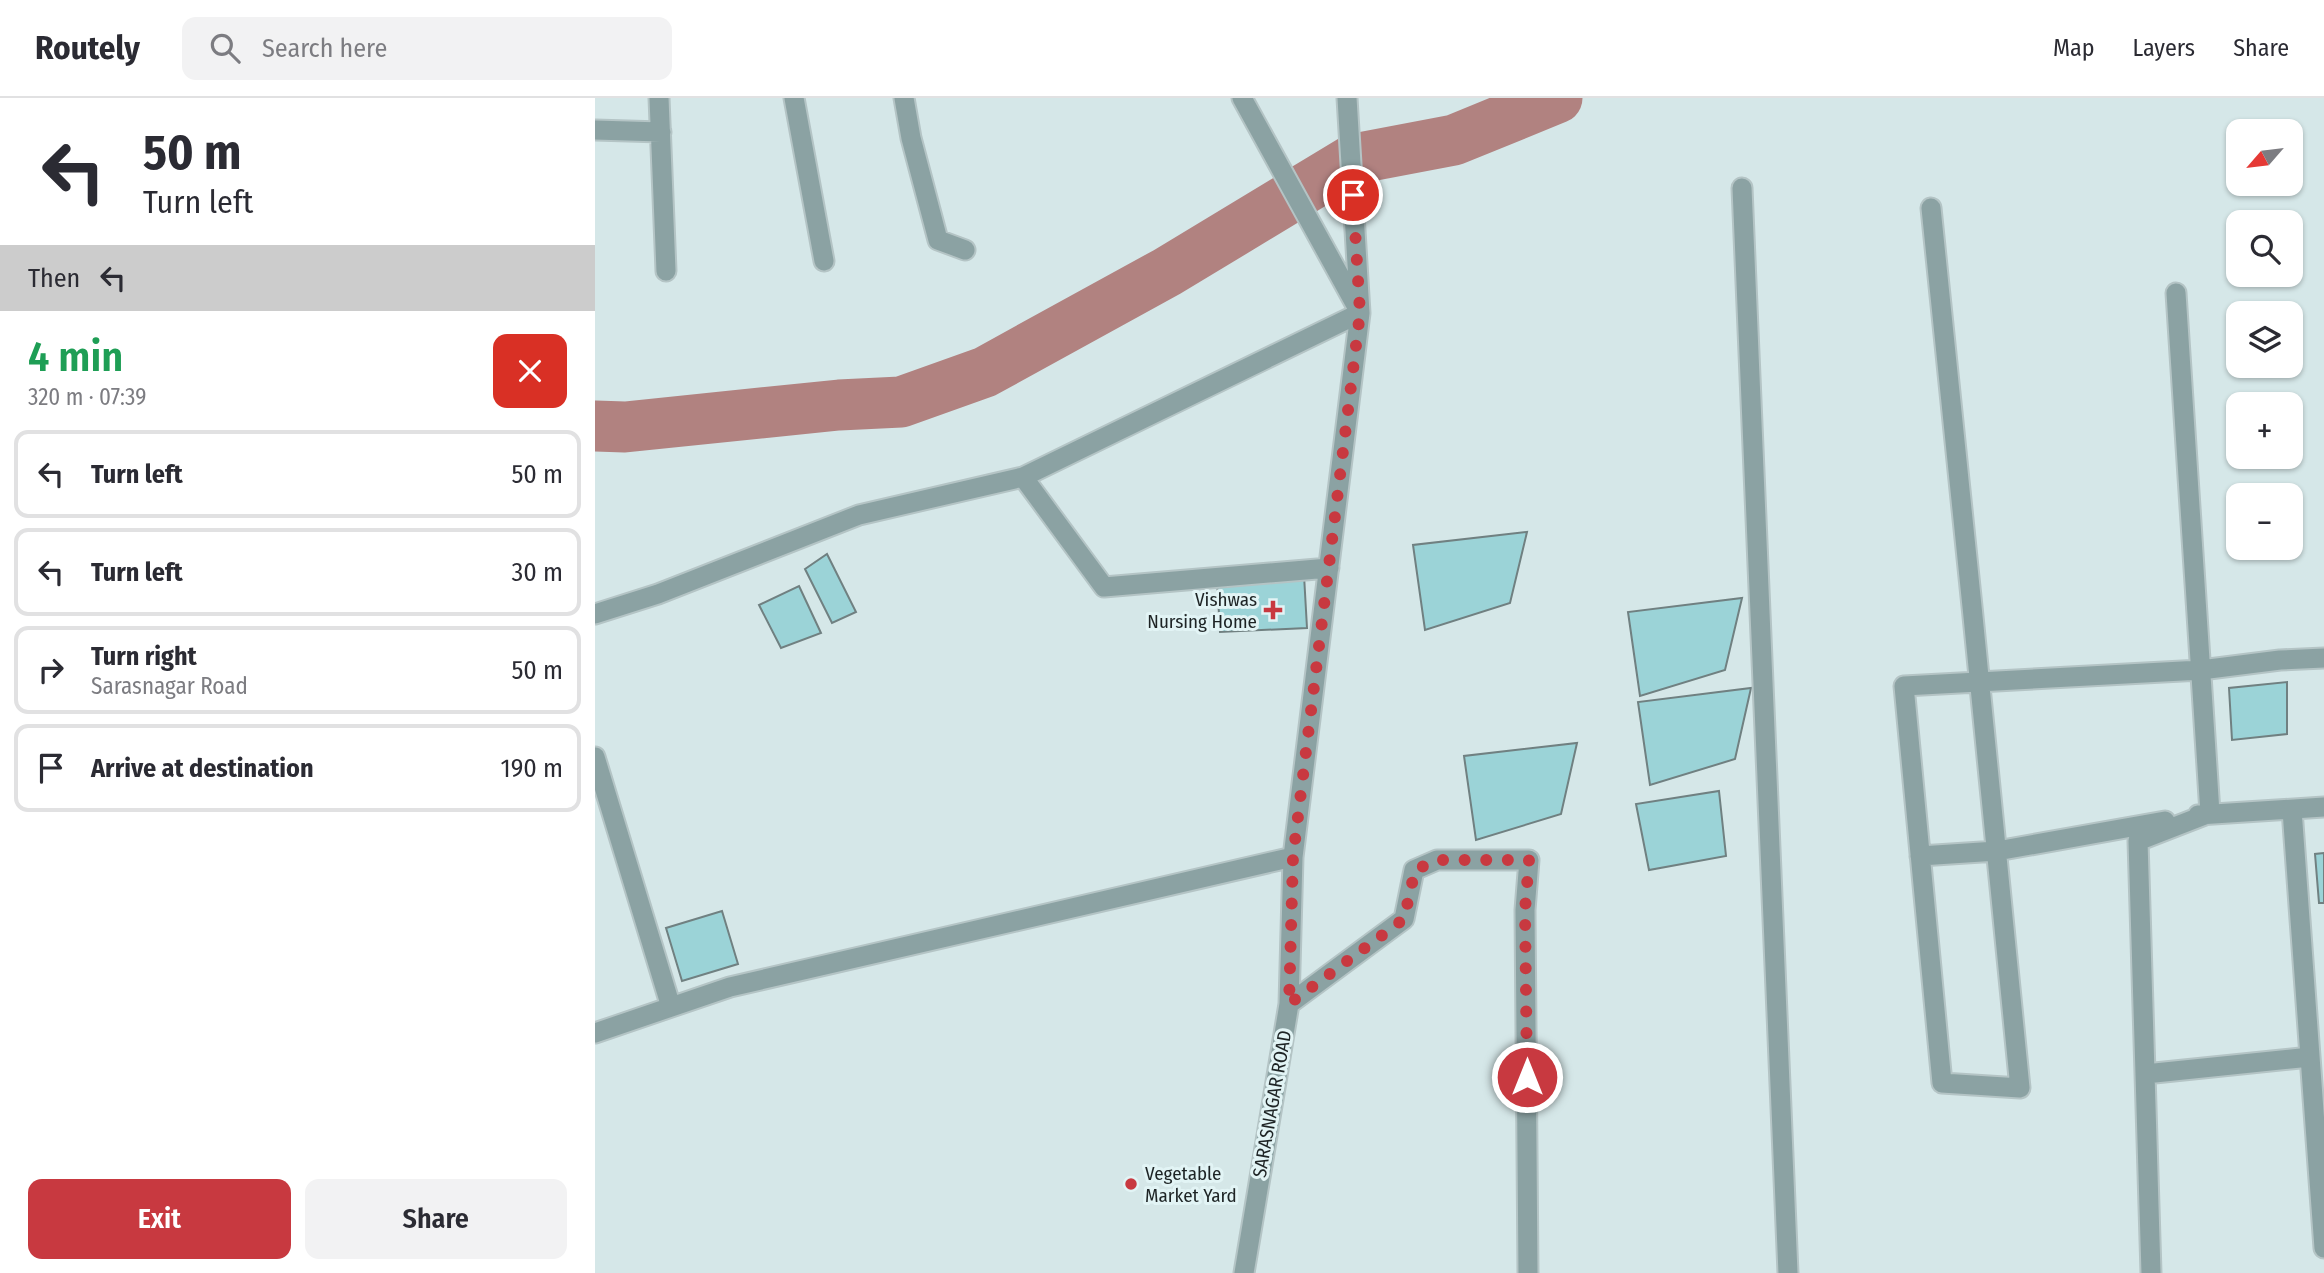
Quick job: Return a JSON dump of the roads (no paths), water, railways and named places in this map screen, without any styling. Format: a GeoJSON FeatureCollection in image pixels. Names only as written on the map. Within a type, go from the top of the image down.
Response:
{"type":"FeatureCollection","features":[{"type":"Feature","properties":{"kind":"street"},"geometry":{"type":"LineString","coordinates":[[659,98],[666,271]]}},
{"type":"Feature","properties":{"kind":"street"},"geometry":{"type":"LineString","coordinates":[[794,98],[824,261]]}},
{"type":"Feature","properties":{"kind":"street"},"geometry":{"type":"LineString","coordinates":[[904,98],[911,138],[938,240],[965,250]]}},
{"type":"Feature","properties":{"kind":"street"},"geometry":{"type":"LineString","coordinates":[[595,614],[657,594],[859,514],[1023,477],[1360,313],[1242,98]]}},
{"type":"Feature","properties":{"kind":"street","name":"SARASNAGAR ROAD"},"geometry":{"type":"LineString","coordinates":[[1244,1273],[1289,1004],[1293,857],[1360,313],[1347,98]]}},
{"type":"Feature","properties":{"kind":"street"},"geometry":{"type":"LineString","coordinates":[[595,130],[661,132]]}},
{"type":"Feature","properties":{"kind":"street"},"geometry":{"type":"LineString","coordinates":[[1742,188],[1788,1273]]}},
{"type":"Feature","properties":{"kind":"street"},"geometry":{"type":"LineString","coordinates":[[1931,208],[1980,682],[2020,1088],[1942,1083],[1904,686],[1980,682],[2201,670],[2280,660],[2324,658]]}},
{"type":"Feature","properties":{"kind":"street"},"geometry":{"type":"LineString","coordinates":[[2176,293],[2210,813]]}},
{"type":"Feature","properties":{"kind":"street"},"geometry":{"type":"LineString","coordinates":[[1023,477],[1104,587],[1329,568]]}},
{"type":"Feature","properties":{"kind":"street"},"geometry":{"type":"LineString","coordinates":[[595,757],[671,1007]]}},
{"type":"Feature","properties":{"kind":"street"},"geometry":{"type":"LineString","coordinates":[[1920,856],[1997,851],[2210,813],[2324,807]]}},
{"type":"Feature","properties":{"kind":"street"},"geometry":{"type":"LineString","coordinates":[[2292,810],[2324,1248]]}},
{"type":"Feature","properties":{"kind":"street"},"geometry":{"type":"LineString","coordinates":[[2151,1273],[2138,841],[2210,813]]}},
{"type":"Feature","properties":{"kind":"street"},"geometry":{"type":"LineString","coordinates":[[595,1033],[730,987],[1293,857]]}},
{"type":"Feature","properties":{"kind":"street"},"geometry":{"type":"LineString","coordinates":[[1289,1004],[1404,919],[1415,870],[1437,860],[1529,860],[1525,910],[1528,1273]]}},
{"type":"Feature","properties":{"kind":"street"},"geometry":{"type":"LineString","coordinates":[[2145,1074],[2310,1057]]}},
{"type":"Feature","properties":{"kind":"waterway"},"geometry":{"type":"LineString","coordinates":[[595,426],[625,427],[839,405],[901,402],[985,372],[1167,272],[1354,159],[1454,140],[1557,98]]}},
{"type":"Feature","properties":{"kind":"place","name":"Vishwas Nursing Home"},"geometry":{"type":"Point","coordinates":[1273,610]}},
{"type":"Feature","properties":{"kind":"place","name":"Vegetable Market Yard"},"geometry":{"type":"Point","coordinates":[1131,1184]}}]}
